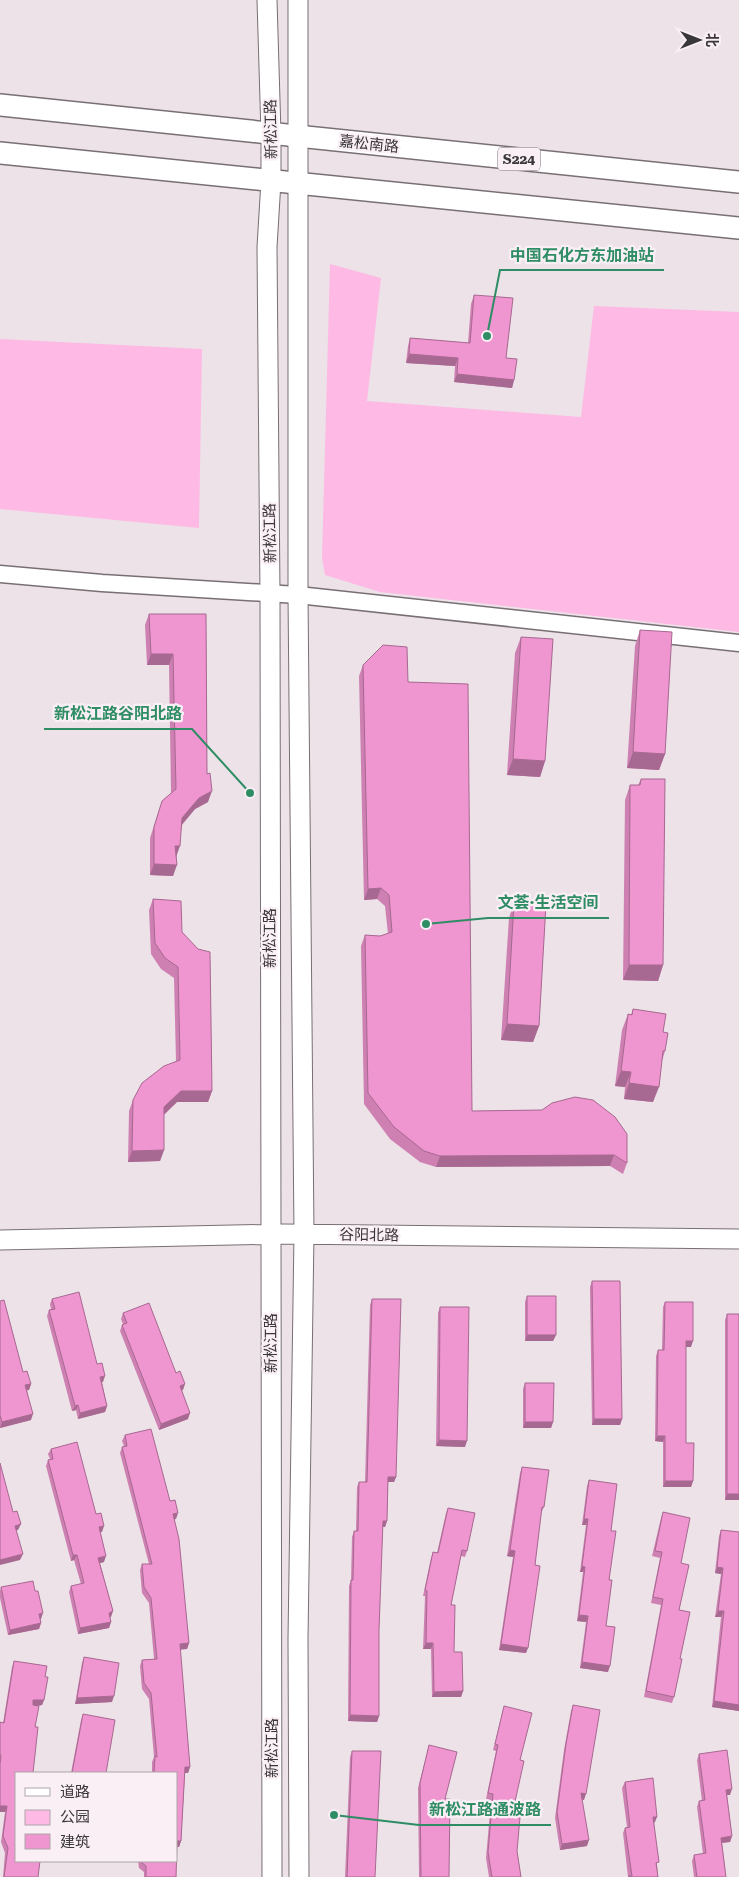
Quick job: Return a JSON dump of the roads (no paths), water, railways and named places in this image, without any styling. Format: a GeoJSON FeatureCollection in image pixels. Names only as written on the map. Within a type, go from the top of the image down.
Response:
{"type":"FeatureCollection","features":[{"type":"Feature","properties":{"kind":"main road","name":"新松江路"},"geometry":{"type":"LineString","coordinates":[[267,0],[272,134],[272,181],[267,247],[270,594],[272,1877]]}},
{"type":"Feature","properties":{"kind":"main road","name":"新松江路"},"geometry":{"type":"LineString","coordinates":[[298,0],[298,595],[304,1234],[298,1639],[299,1877]]}},
{"type":"Feature","properties":{"kind":"main road","name":"嘉松南路"},"geometry":{"type":"LineString","coordinates":[[0,105],[739,182]]}},
{"type":"Feature","properties":{"kind":"main road"},"geometry":{"type":"LineString","coordinates":[[0,153],[739,228]]}},
{"type":"Feature","properties":{"kind":"main road","name":"谷阳北路"},"geometry":{"type":"LineString","coordinates":[[0,1240],[270,1234],[739,1239]]}},
{"type":"Feature","properties":{"kind":"street"},"geometry":{"type":"LineString","coordinates":[[0,574],[298,595],[739,643]]}},
{"type":"Feature","properties":{"kind":"place","name":"中国石化方东加油站"},"geometry":{"type":"Point","coordinates":[487,336]}},
{"type":"Feature","properties":{"kind":"place","name":"新松江路谷阳北路"},"geometry":{"type":"Point","coordinates":[250,793]}},
{"type":"Feature","properties":{"kind":"place","name":"文荟·生活空间"},"geometry":{"type":"Point","coordinates":[426,924]}},
{"type":"Feature","properties":{"kind":"place","name":"新松江路通波路"},"geometry":{"type":"Point","coordinates":[334,1815]}}]}
